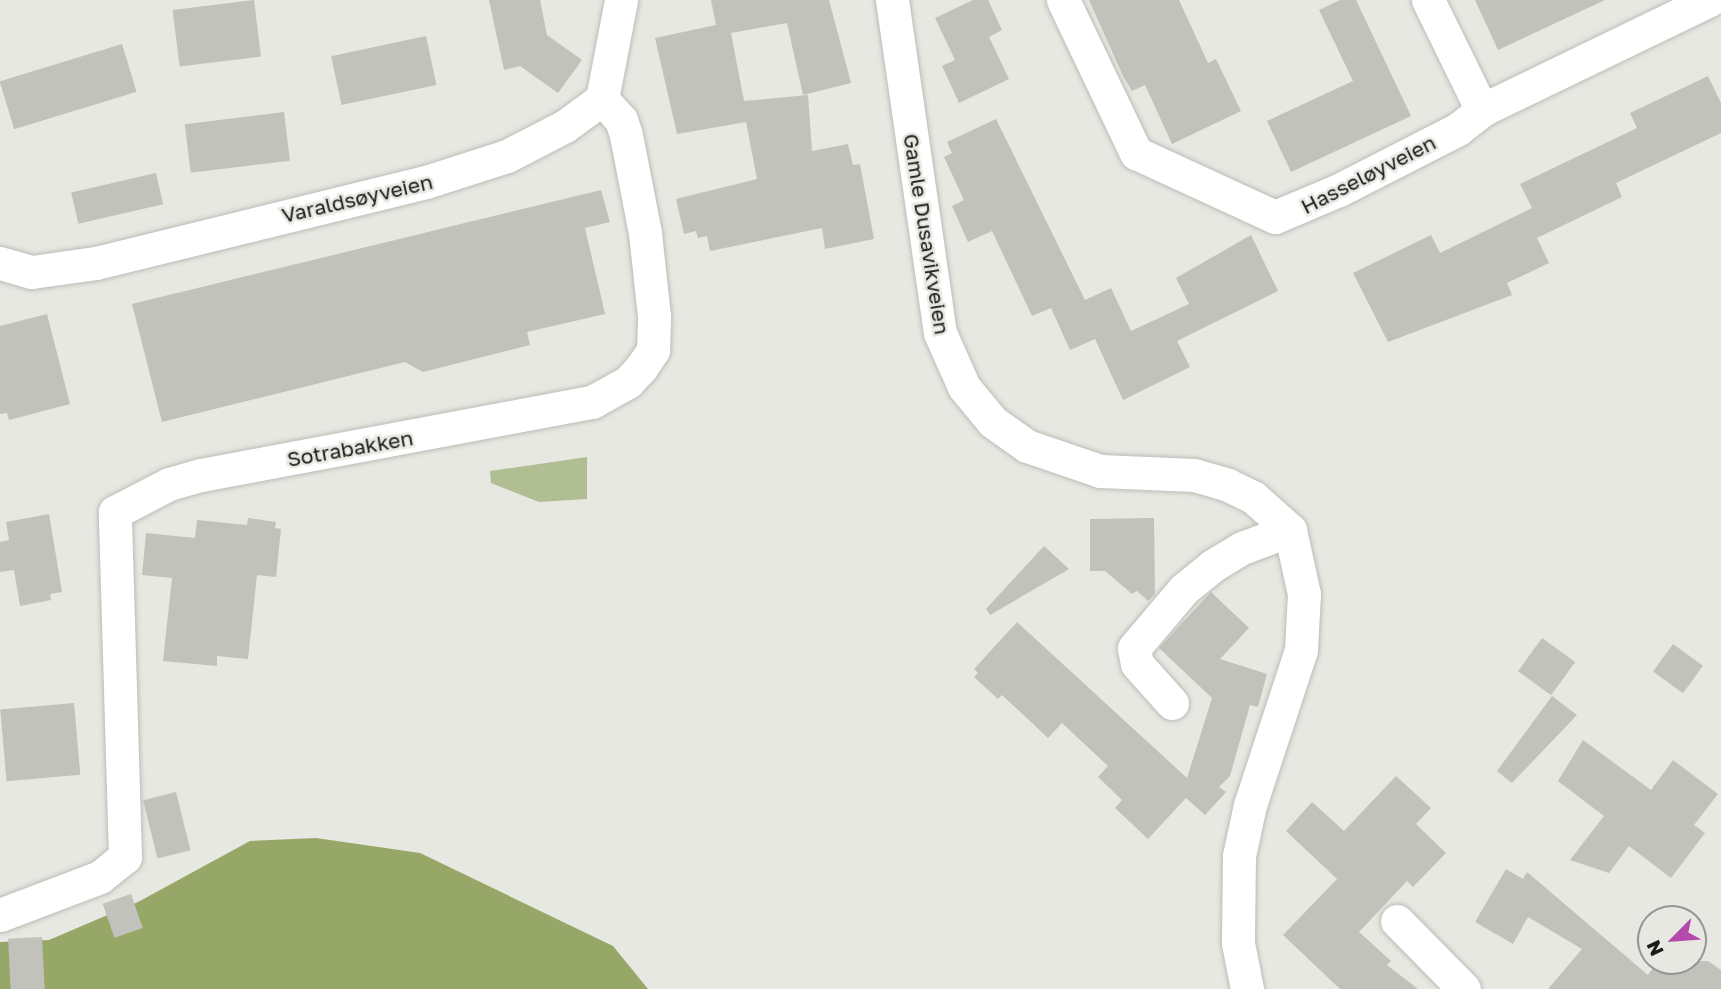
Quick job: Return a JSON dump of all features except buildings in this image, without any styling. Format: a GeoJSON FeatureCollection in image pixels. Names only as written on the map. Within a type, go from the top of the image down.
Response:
{"type":"FeatureCollection","features":[{"type":"Feature","properties":{"kind":"street"},"geometry":{"type":"LineString","coordinates":[[602,99],[621,0]]}},
{"type":"Feature","properties":{"kind":"street","name":"Gamle Dusavikveien"},"geometry":{"type":"LineString","coordinates":[[892,0],[940,333],[964,387],[993,422],[1027,446],[1100,471],[1194,475],[1228,485],[1253,498],[1290,530]]}},
{"type":"Feature","properties":{"kind":"street","name":"Hasseløyveien"},"geometry":{"type":"LineString","coordinates":[[1063,0],[1136,153],[1275,217],[1380,169],[1458,129],[1482,110],[1710,0]]}},
{"type":"Feature","properties":{"kind":"street"},"geometry":{"type":"LineString","coordinates":[[1428,0],[1482,110]]}},
{"type":"Feature","properties":{"kind":"street","name":"Varaldsøyveien"},"geometry":{"type":"LineString","coordinates":[[5,272],[59,270],[96,262],[471,170],[565,126],[602,99]]}},
{"type":"Feature","properties":{"kind":"street","name":"Sotrabakken"},"geometry":{"type":"LineString","coordinates":[[0,915],[100,877],[125,857],[115,512],[169,484],[201,475],[570,408],[611,394],[628,382],[653,350],[654,316],[626,135],[621,120],[602,99]]}},
{"type":"Feature","properties":{"kind":"street"},"geometry":{"type":"LineString","coordinates":[[1172,703],[1137,664],[1134,648],[1184,589],[1212,566],[1242,548],[1290,530],[1304,594],[1301,650],[1250,806],[1239,856],[1238,943],[1247,989]]}},
{"type":"Feature","properties":{"kind":"street"},"geometry":{"type":"LineString","coordinates":[[1397,921],[1464,989]]}},
{"type":"Feature","properties":{"kind":"shaded area"},"geometry":{"type":"Polygon","coordinates":[[[587,457],[587,499],[539,502],[491,483],[490,471],[587,457]]]}},
{"type":"Feature","properties":{"kind":"shaded area"},"geometry":{"type":"Polygon","coordinates":[[[316,838],[420,853],[613,946],[648,989],[0,989],[0,942],[49,940],[138,902],[250,841],[316,838]]]}}]}
